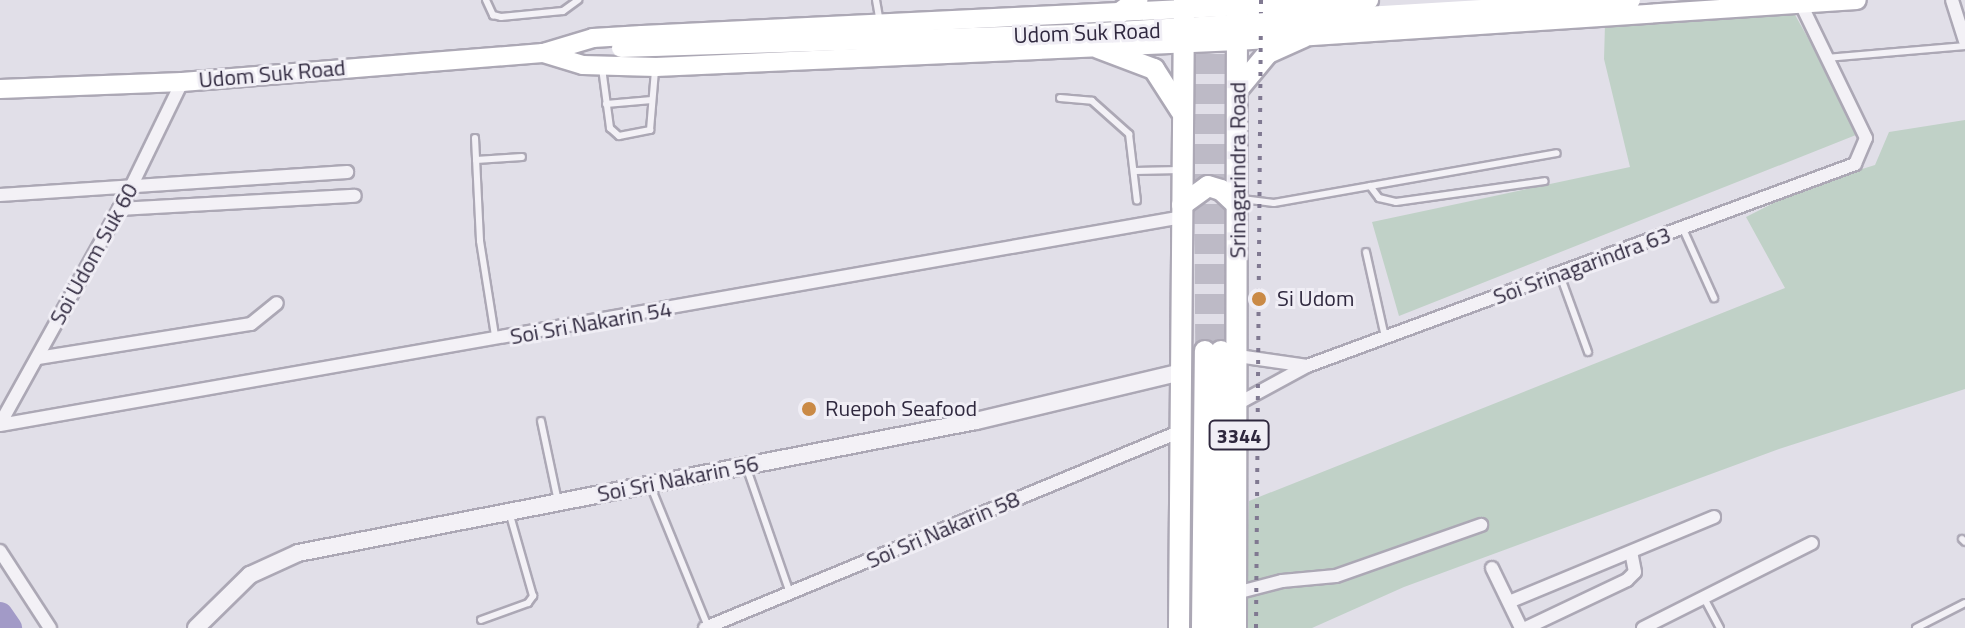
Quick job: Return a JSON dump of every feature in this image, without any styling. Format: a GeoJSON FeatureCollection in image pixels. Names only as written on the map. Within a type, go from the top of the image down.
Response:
{"type":"FeatureCollection","features":[{"type":"Feature","properties":{"kind":"main road"},"geometry":{"type":"LineString","coordinates":[[1118,14],[1137,0]]}},
{"type":"Feature","properties":{"kind":"main road","name":"Udom Suk Road"},"geometry":{"type":"LineString","coordinates":[[543,53],[593,38],[1118,14],[1184,5],[1371,0]]}},
{"type":"Feature","properties":{"kind":"main road"},"geometry":{"type":"LineString","coordinates":[[1371,0],[1359,5],[1352,17],[1360,29],[1376,32]]}},
{"type":"Feature","properties":{"kind":"main road","name":"Udom Suk Road"},"geometry":{"type":"LineString","coordinates":[[1,85],[182,82],[621,48],[1068,34],[1631,0]]}},
{"type":"Feature","properties":{"kind":"main road","name":"Udom Suk Road"},"geometry":{"type":"LineString","coordinates":[[543,53],[602,67],[656,67],[1184,44],[1857,0]]}},
{"type":"Feature","properties":{"kind":"main road","name":"Srinagarindra Road"},"geometry":{"type":"LineString","coordinates":[[1202,628],[1221,353],[1239,242],[1237,3]]}},
{"type":"Feature","properties":{"kind":"main road"},"geometry":{"type":"LineString","coordinates":[[1182,211],[1184,5]]}},
{"type":"Feature","properties":{"kind":"main road"},"geometry":{"type":"LineString","coordinates":[[967,22],[983,38],[967,54]]}},
{"type":"Feature","properties":{"kind":"main road"},"geometry":{"type":"LineString","coordinates":[[1238,89],[1268,53],[1304,37]]}},
{"type":"Feature","properties":{"kind":"main road"},"geometry":{"type":"LineString","coordinates":[[1098,48],[1154,69],[1183,115]]}},
{"type":"Feature","properties":{"kind":"main road"},"geometry":{"type":"LineString","coordinates":[[1182,211],[1208,186],[1221,190],[1238,202]]}},
{"type":"Feature","properties":{"kind":"main road","name":"3344"},"geometry":{"type":"LineString","coordinates":[[1179,628],[1182,211]]}},
{"type":"Feature","properties":{"kind":"main road","name":"Srinagarindra Road"},"geometry":{"type":"LineString","coordinates":[[1221,353],[1239,403],[1236,628]]}},
{"type":"Feature","properties":{"kind":"main road","name":"Srinagarindra Road"},"geometry":{"type":"LineString","coordinates":[[1217,628],[1221,353]]}},
{"type":"Feature","properties":{"kind":"street"},"geometry":{"type":"LineString","coordinates":[[1952,0],[1965,43]]}},
{"type":"Feature","properties":{"kind":"street"},"geometry":{"type":"LineString","coordinates":[[1801,4],[1823,58]]}},
{"type":"Feature","properties":{"kind":"street","name":"Soi Srinagarindra 63"},"geometry":{"type":"LineString","coordinates":[[1239,403],[1307,366],[1855,164],[1866,138],[1823,58]]}},
{"type":"Feature","properties":{"kind":"street","name":"Soi Udom Suk 60"},"geometry":{"type":"LineString","coordinates":[[0,425],[133,184],[182,82]]}},
{"type":"Feature","properties":{"kind":"street"},"geometry":{"type":"LineString","coordinates":[[0,195],[347,172]]}},
{"type":"Feature","properties":{"kind":"street"},"geometry":{"type":"LineString","coordinates":[[119,209],[355,196]]}},
{"type":"Feature","properties":{"kind":"street","name":"Soi Sri Nakarin 54"},"geometry":{"type":"LineString","coordinates":[[0,425],[496,340],[1182,211]]}},
{"type":"Feature","properties":{"kind":"street"},"geometry":{"type":"LineString","coordinates":[[38,358],[251,324],[277,303]]}},
{"type":"Feature","properties":{"kind":"street","name":"Soi Srinagarindra 63"},"geometry":{"type":"LineString","coordinates":[[1221,353],[1307,366]]}},
{"type":"Feature","properties":{"kind":"street","name":"Soi Sri Nakarin 56"},"geometry":{"type":"LineString","coordinates":[[196,628],[250,575],[280,558],[976,421],[1182,372]]}},
{"type":"Feature","properties":{"kind":"street","name":"Soi Sri Nakarin 58"},"geometry":{"type":"LineString","coordinates":[[706,627],[1181,431]]}},
{"type":"Feature","properties":{"kind":"street"},"geometry":{"type":"LineString","coordinates":[[1509,602],[1714,517]]}},
{"type":"Feature","properties":{"kind":"street"},"geometry":{"type":"LineString","coordinates":[[1236,593],[1282,581],[1336,576],[1481,525]]}},
{"type":"Feature","properties":{"kind":"street"},"geometry":{"type":"LineString","coordinates":[[1643,628],[1812,543]]}},
{"type":"Feature","properties":{"kind":"street"},"geometry":{"type":"LineString","coordinates":[[0,551],[50,628]]}},
{"type":"Feature","properties":{"kind":"street"},"geometry":{"type":"LineString","coordinates":[[1492,568],[1523,628],[1627,580],[1635,572],[1631,552]]}},
{"type":"Feature","properties":{"kind":"lane"},"geometry":{"type":"LineString","coordinates":[[486,0],[493,15],[501,17],[563,11],[578,0]]}},
{"type":"Feature","properties":{"kind":"lane"},"geometry":{"type":"LineString","coordinates":[[876,0],[880,26]]}},
{"type":"Feature","properties":{"kind":"lane"},"geometry":{"type":"LineString","coordinates":[[1823,58],[1965,43]]}},
{"type":"Feature","properties":{"kind":"lane"},"geometry":{"type":"LineString","coordinates":[[602,67],[606,104],[614,133],[637,136],[650,130],[656,67]]}},
{"type":"Feature","properties":{"kind":"lane"},"geometry":{"type":"LineString","coordinates":[[1060,98],[1092,101],[1129,134],[1137,201]]}},
{"type":"Feature","properties":{"kind":"lane"},"geometry":{"type":"LineString","coordinates":[[606,104],[652,100]]}},
{"type":"Feature","properties":{"kind":"lane"},"geometry":{"type":"LineString","coordinates":[[475,138],[480,241],[496,340]]}},
{"type":"Feature","properties":{"kind":"lane"},"geometry":{"type":"LineString","coordinates":[[1238,202],[1274,203],[1557,153]]}},
{"type":"Feature","properties":{"kind":"lane"},"geometry":{"type":"LineString","coordinates":[[476,160],[522,157]]}},
{"type":"Feature","properties":{"kind":"lane"},"geometry":{"type":"LineString","coordinates":[[1135,171],[1183,170]]}},
{"type":"Feature","properties":{"kind":"lane"},"geometry":{"type":"LineString","coordinates":[[1370,186],[1379,198],[1396,202],[1545,181]]}},
{"type":"Feature","properties":{"kind":"lane"},"geometry":{"type":"LineString","coordinates":[[1683,229],[1714,298]]}},
{"type":"Feature","properties":{"kind":"lane"},"geometry":{"type":"LineString","coordinates":[[1366,252],[1385,337]]}},
{"type":"Feature","properties":{"kind":"lane"},"geometry":{"type":"LineString","coordinates":[[1560,275],[1588,352]]}},
{"type":"Feature","properties":{"kind":"lane"},"geometry":{"type":"LineString","coordinates":[[541,421],[558,502]]}},
{"type":"Feature","properties":{"kind":"lane"},"geometry":{"type":"LineString","coordinates":[[746,465],[790,593]]}},
{"type":"Feature","properties":{"kind":"lane"},"geometry":{"type":"LineString","coordinates":[[650,484],[706,627]]}},
{"type":"Feature","properties":{"kind":"lane"},"geometry":{"type":"LineString","coordinates":[[481,620],[528,603],[533,596],[509,512]]}},
{"type":"Feature","properties":{"kind":"lane"},"geometry":{"type":"LineString","coordinates":[[1704,598],[1720,628]]}},
{"type":"Feature","properties":{"kind":"lane"},"geometry":{"type":"LineString","coordinates":[[1916,628],[1965,603]]}},
{"type":"Feature","properties":{"kind":"green space"},"geometry":{"type":"Polygon","coordinates":[[[1794,13],[1861,133],[1399,316],[1372,222],[1630,167],[1604,59],[1605,24],[1794,13]]]}},
{"type":"Feature","properties":{"kind":"green space"},"geometry":{"type":"Polygon","coordinates":[[[1965,120],[1965,389],[1779,449],[1404,587],[1312,628],[1244,628],[1249,501],[1785,288],[1746,217],[1807,186],[1875,165],[1889,132],[1965,120]]]}},
{"type":"Feature","properties":{"kind":"waterway"},"geometry":{"type":"LineString","coordinates":[[0,615],[9,628]]}},
{"type":"Feature","properties":{"kind":"tunnel"},"geometry":{"type":"LineString","coordinates":[[1203,24],[1205,351]]}},
{"type":"Feature","properties":{"kind":"tunnel"},"geometry":{"type":"LineString","coordinates":[[1219,24],[1221,351]]}},
{"type":"Feature","properties":{"kind":"railway"},"geometry":{"type":"LineString","coordinates":[[1256,628],[1261,0]]}},
{"type":"Feature","properties":{"kind":"place","name":"Si Udom"},"geometry":{"type":"Point","coordinates":[1259,299]}},
{"type":"Feature","properties":{"kind":"place","name":"Ruepoh Seafood"},"geometry":{"type":"Point","coordinates":[809,409]}}]}
